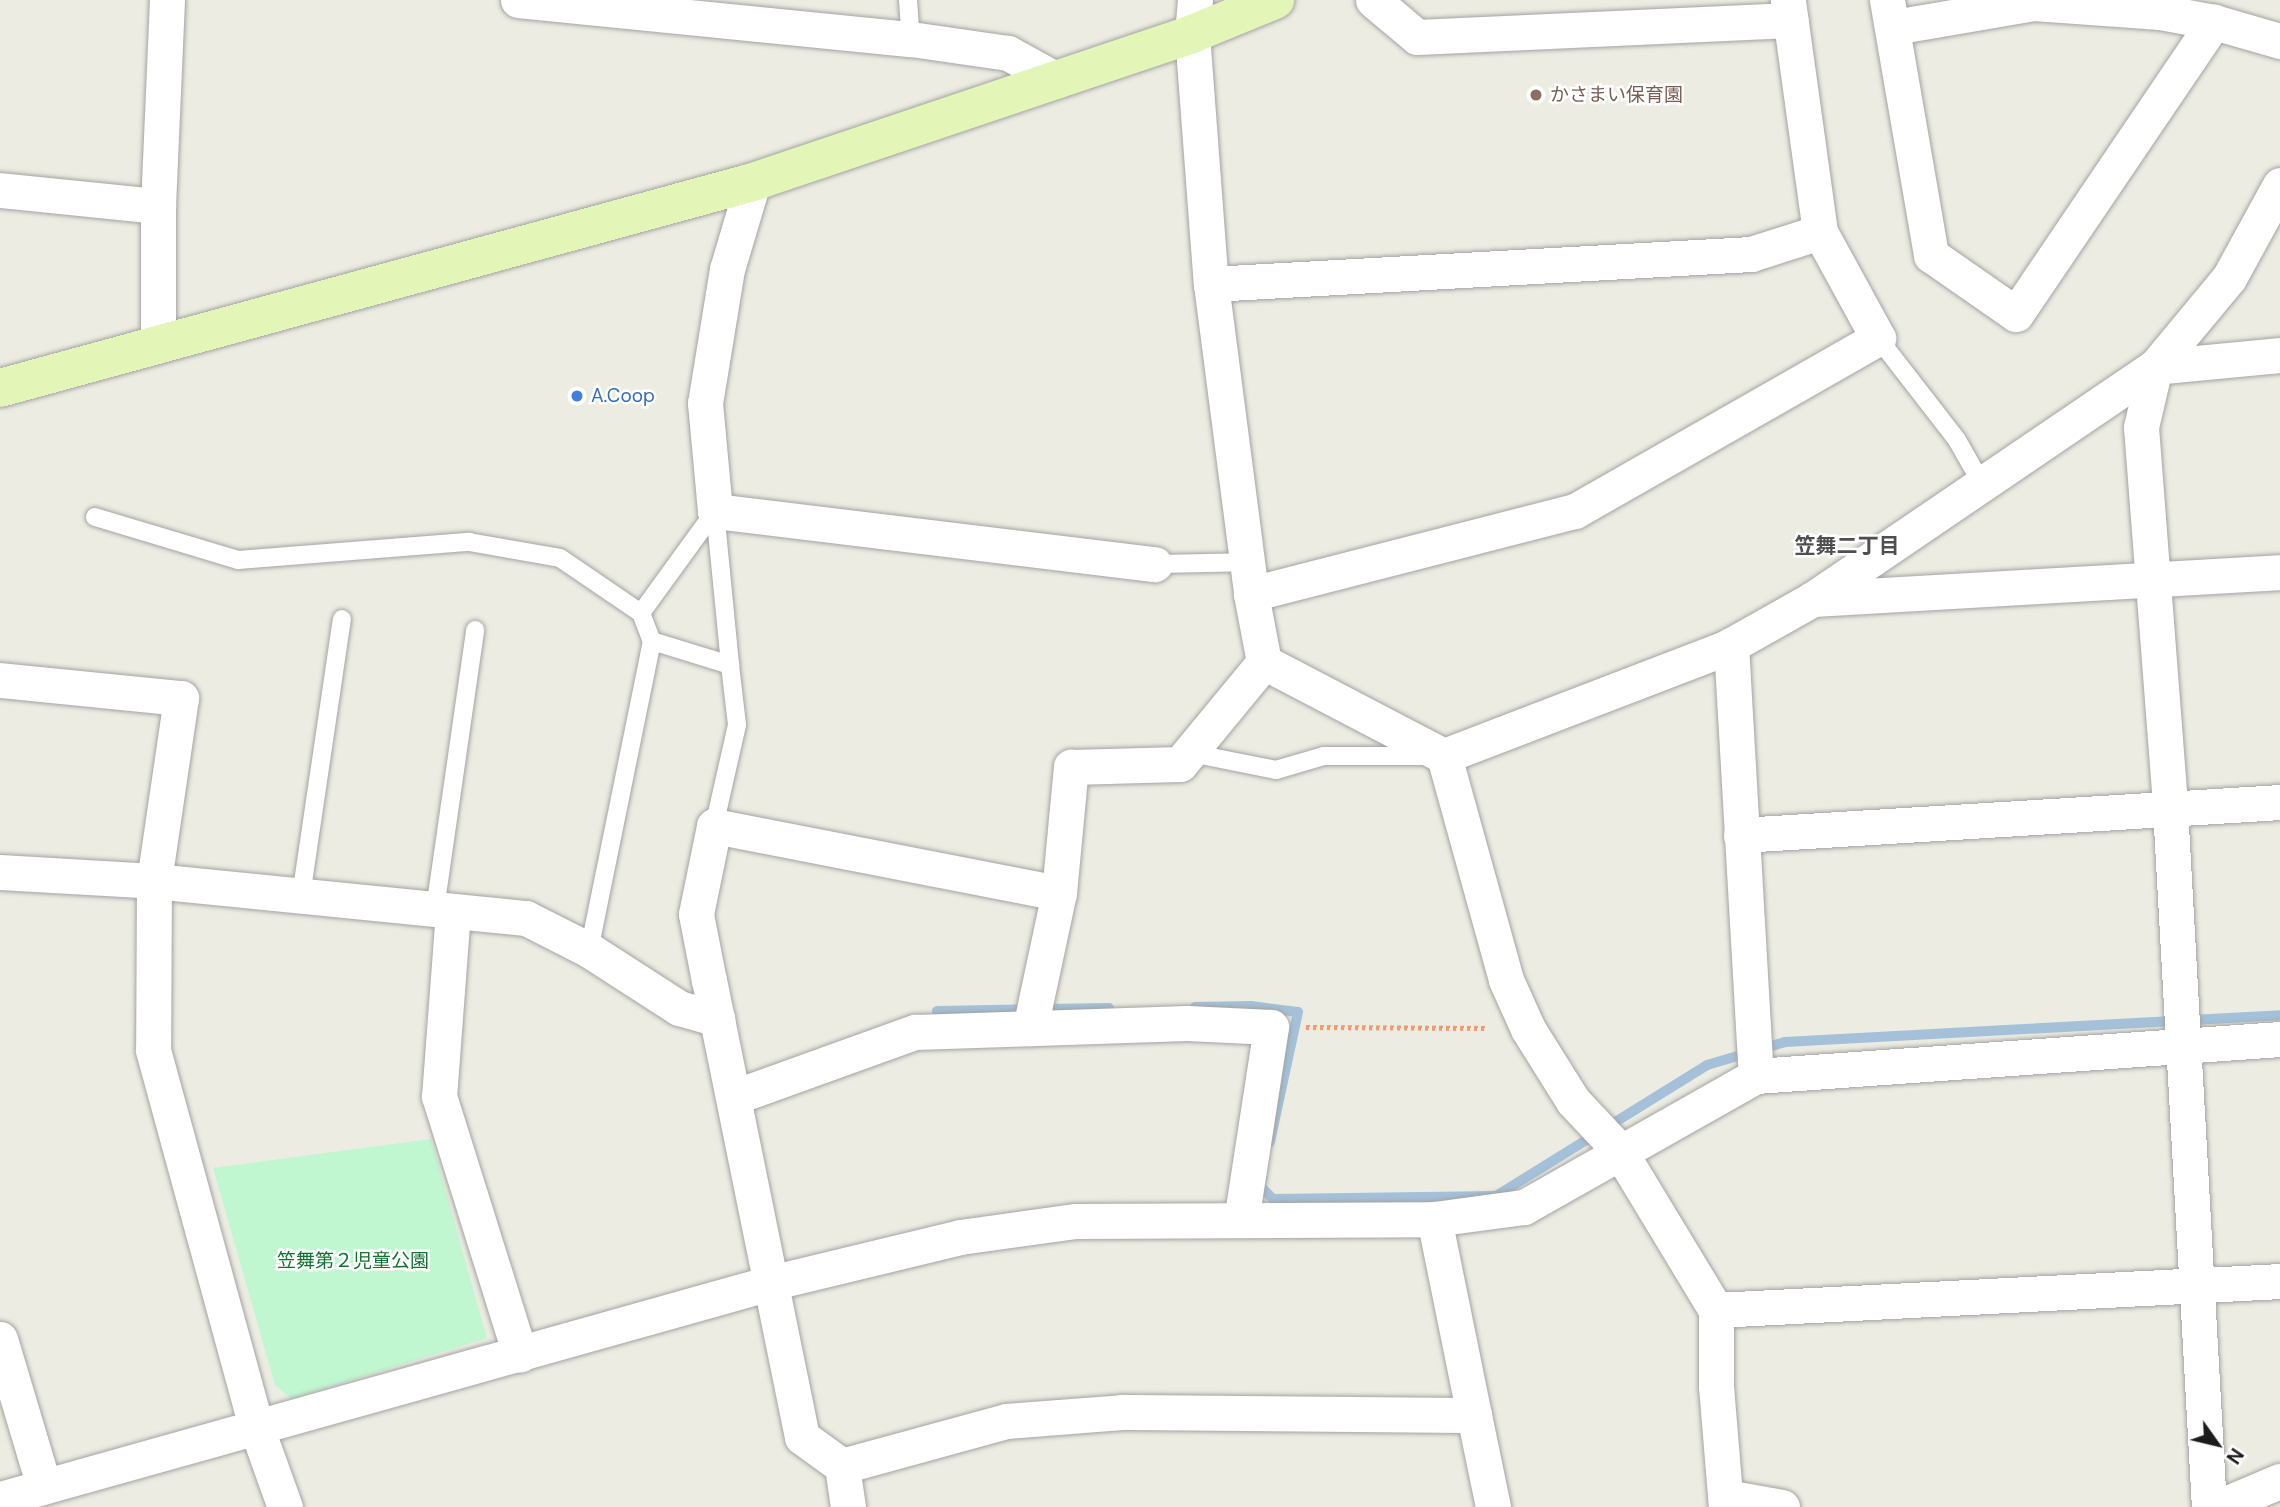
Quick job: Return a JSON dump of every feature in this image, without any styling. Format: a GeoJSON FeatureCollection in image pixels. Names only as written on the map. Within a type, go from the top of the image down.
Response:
{"type":"FeatureCollection","features":[{"type":"Feature","properties":{"kind":"street"},"geometry":{"type":"LineString","coordinates":[[158,342],[158,206],[167,0]]}},
{"type":"Feature","properties":{"kind":"street"},"geometry":{"type":"LineString","coordinates":[[518,0],[686,9],[1008,53],[1057,80]]}},
{"type":"Feature","properties":{"kind":"street"},"geometry":{"type":"LineString","coordinates":[[0,387],[753,181],[1057,80],[1194,17],[1275,0]]}},
{"type":"Feature","properties":{"kind":"street"},"geometry":{"type":"LineString","coordinates":[[1249,578],[1574,511],[1878,338],[1820,232],[1789,10],[1417,37],[1373,0]]}},
{"type":"Feature","properties":{"kind":"street"},"geometry":{"type":"LineString","coordinates":[[2214,22],[2016,314],[1931,255],[1890,14],[2034,3],[2160,12],[2214,22],[2280,40]]}},
{"type":"Feature","properties":{"kind":"street"},"geometry":{"type":"LineString","coordinates":[[1030,1028],[1059,893],[1071,767],[1180,764],[1264,662],[1249,578],[1212,284],[1194,17]]}},
{"type":"Feature","properties":{"kind":"street"},"geometry":{"type":"LineString","coordinates":[[753,181],[727,269],[705,404],[715,510],[1155,564]]}},
{"type":"Feature","properties":{"kind":"street"},"geometry":{"type":"LineString","coordinates":[[1444,756],[1731,645],[1813,600],[2155,367],[2229,278],[2280,185]]}},
{"type":"Feature","properties":{"kind":"street"},"geometry":{"type":"LineString","coordinates":[[0,190],[158,206]]}},
{"type":"Feature","properties":{"kind":"street"},"geometry":{"type":"LineString","coordinates":[[1212,284],[1751,254],[1820,232]]}},
{"type":"Feature","properties":{"kind":"street"},"geometry":{"type":"LineString","coordinates":[[2155,367],[2280,355]]}},
{"type":"Feature","properties":{"kind":"street"},"geometry":{"type":"LineString","coordinates":[[2155,367],[2141,427],[2170,808],[2194,1286],[2209,1507]]}},
{"type":"Feature","properties":{"kind":"street"},"geometry":{"type":"LineString","coordinates":[[1813,600],[2280,572]]}},
{"type":"Feature","properties":{"kind":"street"},"geometry":{"type":"LineString","coordinates":[[1731,645],[1756,1076]]}},
{"type":"Feature","properties":{"kind":"street"},"geometry":{"type":"LineString","coordinates":[[1264,662],[1444,756],[1506,980],[1528,1029],[1573,1101],[1619,1150],[1716,1310],[1716,1386],[1726,1502],[1782,1507]]}},
{"type":"Feature","properties":{"kind":"street"},"geometry":{"type":"LineString","coordinates":[[0,680],[181,698],[154,881],[153,1050],[257,1429],[285,1507]]}},
{"type":"Feature","properties":{"kind":"street"},"geometry":{"type":"LineString","coordinates":[[1741,835],[2280,802]]}},
{"type":"Feature","properties":{"kind":"street"},"geometry":{"type":"LineString","coordinates":[[848,1507],[842,1466],[802,1437],[696,914],[714,826],[1059,893]]}},
{"type":"Feature","properties":{"kind":"street"},"geometry":{"type":"LineString","coordinates":[[0,872],[154,881],[526,918],[589,950],[679,1008],[717,1019]]}},
{"type":"Feature","properties":{"kind":"street"},"geometry":{"type":"LineString","coordinates":[[444,910],[439,1096],[520,1355]]}},
{"type":"Feature","properties":{"kind":"street"},"geometry":{"type":"LineString","coordinates":[[734,1097],[915,1032],[1187,1023],[1271,1027],[1241,1220]]}},
{"type":"Feature","properties":{"kind":"street"},"geometry":{"type":"LineString","coordinates":[[0,1499],[770,1283],[999,1232],[1076,1222],[1434,1219],[1524,1207],[1619,1150],[1756,1076],[2280,1039]]}},
{"type":"Feature","properties":{"kind":"street"},"geometry":{"type":"LineString","coordinates":[[1434,1219],[1493,1507]]}},
{"type":"Feature","properties":{"kind":"street"},"geometry":{"type":"LineString","coordinates":[[1716,1310],[2280,1281]]}},
{"type":"Feature","properties":{"kind":"street"},"geometry":{"type":"LineString","coordinates":[[0,1339],[44,1487]]}},
{"type":"Feature","properties":{"kind":"street"},"geometry":{"type":"LineString","coordinates":[[842,1466],[1019,1420],[1122,1412],[1474,1415]]}},
{"type":"Feature","properties":{"kind":"street"},"geometry":{"type":"LineString","coordinates":[[2218,1507],[2280,1481]]}},
{"type":"Feature","properties":{"kind":"lane"},"geometry":{"type":"LineString","coordinates":[[908,0],[911,39]]}},
{"type":"Feature","properties":{"kind":"lane"},"geometry":{"type":"LineString","coordinates":[[1878,338],[1957,440],[1983,484]]}},
{"type":"Feature","properties":{"kind":"lane"},"geometry":{"type":"LineString","coordinates":[[641,613],[715,510]]}},
{"type":"Feature","properties":{"kind":"lane"},"geometry":{"type":"LineString","coordinates":[[714,826],[737,725],[715,510]]}},
{"type":"Feature","properties":{"kind":"lane"},"geometry":{"type":"LineString","coordinates":[[95,517],[238,560],[469,542],[560,558],[641,613],[652,641],[589,950]]}},
{"type":"Feature","properties":{"kind":"lane"},"geometry":{"type":"LineString","coordinates":[[1155,564],[1249,578]]}},
{"type":"Feature","properties":{"kind":"lane"},"geometry":{"type":"LineString","coordinates":[[301,896],[342,619]]}},
{"type":"Feature","properties":{"kind":"lane"},"geometry":{"type":"LineString","coordinates":[[444,910],[475,631]]}},
{"type":"Feature","properties":{"kind":"lane"},"geometry":{"type":"LineString","coordinates":[[652,641],[730,665]]}},
{"type":"Feature","properties":{"kind":"lane"},"geometry":{"type":"LineString","coordinates":[[1180,764],[1201,755],[1276,770],[1324,756],[1444,756]]}},
{"type":"Feature","properties":{"kind":"path"},"geometry":{"type":"LineString","coordinates":[[1271,1027],[1528,1029]]}},
{"type":"Feature","properties":{"kind":"green space","name":"笠舞第２児童公園"},"geometry":{"type":"Polygon","coordinates":[[[431,1139],[487,1338],[291,1399],[275,1385],[213,1168],[431,1139]]]}},
{"type":"Feature","properties":{"kind":"waterway"},"geometry":{"type":"LineString","coordinates":[[1195,1007],[1251,1006],[1298,1012],[1270,1142]]}},
{"type":"Feature","properties":{"kind":"waterway"},"geometry":{"type":"LineString","coordinates":[[937,1011],[1109,1008]]}},
{"type":"Feature","properties":{"kind":"waterway"},"geometry":{"type":"LineString","coordinates":[[1262,1178],[1260,1186],[1273,1199],[1496,1196],[1707,1065],[1785,1042],[2280,1015]]}},
{"type":"Feature","properties":{"kind":"place","name":"かさまい保育園"},"geometry":{"type":"Point","coordinates":[1536,95]}},
{"type":"Feature","properties":{"kind":"place","name":"A.Coop"},"geometry":{"type":"Point","coordinates":[577,396]}},
{"type":"Feature","properties":{"kind":"district","name":"笠舞二丁目"},"geometry":{"type":"Point","coordinates":[1847,546]}}]}
